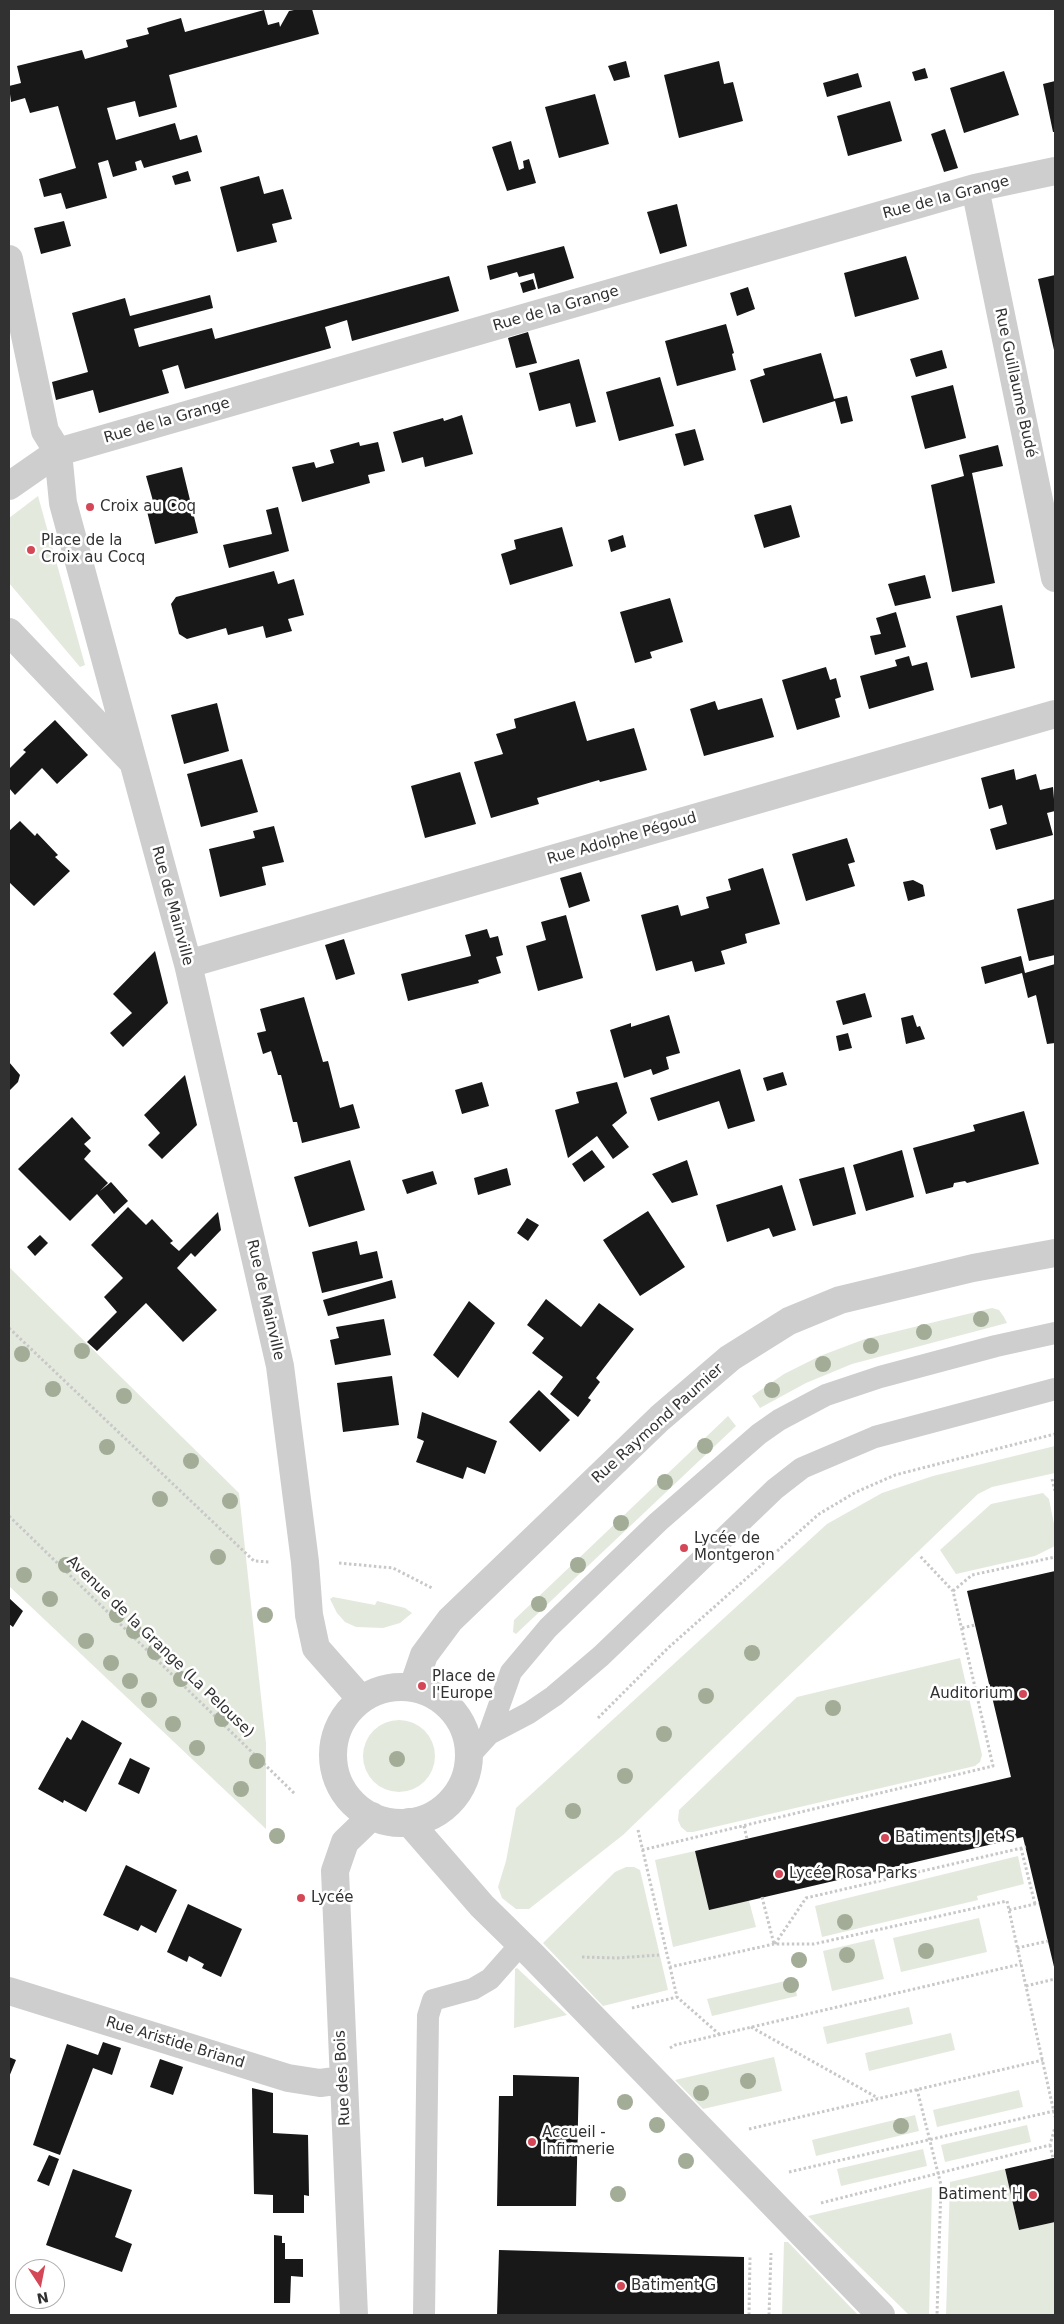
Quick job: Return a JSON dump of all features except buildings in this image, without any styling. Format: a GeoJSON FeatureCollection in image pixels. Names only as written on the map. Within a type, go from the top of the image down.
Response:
{"type":"FeatureCollection","features":[{"type":"Feature","properties":{"kind":"street","name":"Rue de la Grange"},"geometry":{"type":"LineString","coordinates":[[58,452],[975,188],[1055,171]]}},
{"type":"Feature","properties":{"kind":"street","name":"Rue Guillaume Budé"},"geometry":{"type":"LineString","coordinates":[[975,188],[1055,578]]}},
{"type":"Feature","properties":{"kind":"street","name":"Rue de Mainville"},"geometry":{"type":"LineString","coordinates":[[9,259],[45,432],[58,452],[63,503],[188,964],[280,1366],[305,1562]]}},
{"type":"Feature","properties":{"kind":"street"},"geometry":{"type":"LineString","coordinates":[[9,486],[58,452]]}},
{"type":"Feature","properties":{"kind":"street"},"geometry":{"type":"LineString","coordinates":[[9,632],[132,760]]}},
{"type":"Feature","properties":{"kind":"street","name":"Rue Adolphe Pégoud"},"geometry":{"type":"LineString","coordinates":[[188,964],[1055,714]]}},
{"type":"Feature","properties":{"kind":"street","name":"Rue Raymond Paumier"},"geometry":{"type":"LineString","coordinates":[[413,1687],[424,1655],[450,1620],[660,1418],[730,1358],[789,1321],[840,1300],[973,1268],[1055,1253]]}},
{"type":"Feature","properties":{"kind":"street"},"geometry":{"type":"LineString","coordinates":[[305,1562],[309,1615],[316,1648],[361,1700]]}},
{"type":"Feature","properties":{"kind":"street"},"geometry":{"type":"LineString","coordinates":[[413,1687],[431,1693],[447,1704],[460,1719],[468,1737],[470,1756],[466,1776],[458,1793],[445,1807],[428,1817],[409,1822],[390,1822],[372,1816],[357,1807],[345,1794],[337,1778],[333,1761],[334,1744],[339,1727],[348,1711],[361,1700],[386,1689],[413,1687]]}},
{"type":"Feature","properties":{"kind":"street","name":"Rue des Bois"},"geometry":{"type":"LineString","coordinates":[[354,2315],[335,1871],[345,1842],[372,1816]]}},
{"type":"Feature","properties":{"kind":"street"},"geometry":{"type":"LineString","coordinates":[[409,1822],[482,1906],[527,1950],[880,2315]]}},
{"type":"Feature","properties":{"kind":"street","name":"Rue Aristide Briand"},"geometry":{"type":"LineString","coordinates":[[9,1992],[288,2078],[320,2083],[343,2080]]}},
{"type":"Feature","properties":{"kind":"lane"},"geometry":{"type":"LineString","coordinates":[[470,1756],[489,1734],[511,1672],[548,1628],[658,1522],[748,1442],[779,1420],[826,1395],[880,1377],[996,1346],[1055,1333]]}},
{"type":"Feature","properties":{"kind":"lane"},"geometry":{"type":"LineString","coordinates":[[489,1734],[529,1713],[554,1696],[601,1656],[775,1489],[802,1468],[875,1437],[1055,1389]]}},
{"type":"Feature","properties":{"kind":"lane"},"geometry":{"type":"LineString","coordinates":[[424,2315],[428,2016],[433,2000],[473,1989],[490,1979],[527,1950]]}},
{"type":"Feature","properties":{"kind":"path"},"geometry":{"type":"LineString","coordinates":[[9,1328],[254,1561],[275,1562]]}},
{"type":"Feature","properties":{"kind":"path"},"geometry":{"type":"LineString","coordinates":[[598,1718],[668,1648],[819,1514],[856,1492],[895,1475],[1055,1434]]}},
{"type":"Feature","properties":{"kind":"path"},"geometry":{"type":"LineString","coordinates":[[1052,1479],[1055,1491]]}},
{"type":"Feature","properties":{"kind":"path","name":"Avenue de la Grange (La Pelouse)"},"geometry":{"type":"LineString","coordinates":[[9,1516],[295,1794]]}},
{"type":"Feature","properties":{"kind":"path"},"geometry":{"type":"LineString","coordinates":[[642,1850],[993,1766],[953,1591],[919,1555]]}},
{"type":"Feature","properties":{"kind":"path"},"geometry":{"type":"LineString","coordinates":[[953,1591],[972,1575],[1055,1557]]}},
{"type":"Feature","properties":{"kind":"path"},"geometry":{"type":"LineString","coordinates":[[305,1562],[362,1564],[393,1568],[435,1590]]}},
{"type":"Feature","properties":{"kind":"path"},"geometry":{"type":"LineString","coordinates":[[962,1628],[975,1625]]}},
{"type":"Feature","properties":{"kind":"path"},"geometry":{"type":"LineString","coordinates":[[744,1826],[747,1839]]}},
{"type":"Feature","properties":{"kind":"path"},"geometry":{"type":"LineString","coordinates":[[638,1830],[677,1996],[720,2034]]}},
{"type":"Feature","properties":{"kind":"path"},"geometry":{"type":"LineString","coordinates":[[774,1944],[806,1898],[1026,1847]]}},
{"type":"Feature","properties":{"kind":"path"},"geometry":{"type":"LineString","coordinates":[[1009,1910],[1037,1904],[1021,1848]]}},
{"type":"Feature","properties":{"kind":"path"},"geometry":{"type":"LineString","coordinates":[[762,1898],[774,1944]]}},
{"type":"Feature","properties":{"kind":"path"},"geometry":{"type":"LineString","coordinates":[[670,1967],[774,1944],[814,1944],[1007,1901],[1055,2117]]}},
{"type":"Feature","properties":{"kind":"path"},"geometry":{"type":"LineString","coordinates":[[1018,1948],[1048,1941]]}},
{"type":"Feature","properties":{"kind":"path"},"geometry":{"type":"LineString","coordinates":[[527,1950],[617,1958],[659,1955]]}},
{"type":"Feature","properties":{"kind":"path"},"geometry":{"type":"LineString","coordinates":[[642,2069],[654,2058],[675,2044],[1021,1964]]}},
{"type":"Feature","properties":{"kind":"path"},"geometry":{"type":"LineString","coordinates":[[1026,1986],[1055,1979]]}},
{"type":"Feature","properties":{"kind":"path"},"geometry":{"type":"LineString","coordinates":[[751,2027],[879,2098]]}},
{"type":"Feature","properties":{"kind":"path"},"geometry":{"type":"LineString","coordinates":[[710,2139],[1043,2060]]}},
{"type":"Feature","properties":{"kind":"path"},"geometry":{"type":"LineString","coordinates":[[1049,2087],[1055,2086]]}},
{"type":"Feature","properties":{"kind":"path"},"geometry":{"type":"LineString","coordinates":[[917,2090],[941,2185],[937,2315]]}},
{"type":"Feature","properties":{"kind":"path"},"geometry":{"type":"LineString","coordinates":[[750,2180],[1054,2111]]}},
{"type":"Feature","properties":{"kind":"path"},"geometry":{"type":"LineString","coordinates":[[1053,2158],[1050,2145],[1055,2128]]}},
{"type":"Feature","properties":{"kind":"path"},"geometry":{"type":"LineString","coordinates":[[769,2315],[771,2257],[776,2228],[800,2208],[1050,2145]]}},
{"type":"Feature","properties":{"kind":"path"},"geometry":{"type":"LineString","coordinates":[[749,2315],[750,2257]]}},
{"type":"Feature","properties":{"kind":"shaded area","name":"Place de la Croix au Cocq"},"geometry":{"type":"Polygon","coordinates":[[[38,496],[85,665],[80,667],[9,583],[9,518],[38,496]]]}},
{"type":"Feature","properties":{"kind":"shaded area"},"geometry":{"type":"Polygon","coordinates":[[[9,1267],[239,1493],[266,1743],[266,1829],[9,1586],[9,1267]]]}},
{"type":"Feature","properties":{"kind":"shaded area"},"geometry":{"type":"Polygon","coordinates":[[[992,1308],[999,1310],[1007,1323],[852,1364],[806,1383],[760,1408],[752,1396],[784,1374],[820,1356],[865,1339],[992,1308]]]}},
{"type":"Feature","properties":{"kind":"shaded area"},"geometry":{"type":"Polygon","coordinates":[[[728,1416],[736,1426],[516,1634],[513,1632],[514,1620],[728,1416]]]}},
{"type":"Feature","properties":{"kind":"shaded area"},"geometry":{"type":"Polygon","coordinates":[[[1055,1446],[1055,1473],[992,1487],[978,1494],[623,1835],[529,1909],[516,1909],[502,1898],[498,1887],[506,1861],[516,1808],[827,1524],[882,1493],[933,1476],[1055,1446]]]}},
{"type":"Feature","properties":{"kind":"shaded area"},"geometry":{"type":"Polygon","coordinates":[[[1043,1493],[1049,1499],[1055,1529],[1055,1545],[1053,1547],[1035,1556],[956,1574],[940,1550],[991,1504],[1043,1493]]]}},
{"type":"Feature","properties":{"kind":"shaded area"},"geometry":{"type":"Polygon","coordinates":[[[333,1597],[375,1605],[377,1601],[405,1608],[412,1613],[400,1623],[383,1628],[356,1627],[345,1622],[337,1613],[330,1599],[333,1597]]]}},
{"type":"Feature","properties":{"kind":"shaded area"},"geometry":{"type":"Polygon","coordinates":[[[960,1658],[982,1755],[980,1762],[975,1766],[693,1832],[687,1832],[681,1827],[678,1820],[679,1810],[797,1697],[960,1658]]]}},
{"type":"Feature","properties":{"kind":"shaded area"},"geometry":{"type":"Polygon","coordinates":[[[399,1720],[419,1726],[429,1736],[435,1756],[429,1776],[419,1786],[399,1792],[379,1786],[369,1776],[363,1756],[369,1736],[379,1726],[399,1720]]]}},
{"type":"Feature","properties":{"kind":"shaded area"},"geometry":{"type":"Polygon","coordinates":[[[695,1851],[749,1901],[756,1927],[673,1947],[655,1860],[695,1851]]]}},
{"type":"Feature","properties":{"kind":"shaded area"},"geometry":{"type":"Polygon","coordinates":[[[1018,1856],[1024,1884],[977,1896],[978,1900],[822,1937],[815,1906],[1018,1856]]]}},
{"type":"Feature","properties":{"kind":"shaded area"},"geometry":{"type":"Polygon","coordinates":[[[626,1867],[634,1867],[640,1870],[668,1990],[603,2006],[543,1943],[615,1872],[626,1867]]]}},
{"type":"Feature","properties":{"kind":"shaded area"},"geometry":{"type":"Polygon","coordinates":[[[979,1918],[987,1952],[901,1972],[893,1938],[979,1918]]]}},
{"type":"Feature","properties":{"kind":"shaded area"},"geometry":{"type":"Polygon","coordinates":[[[874,1939],[884,1979],[832,1991],[823,1951],[874,1939]]]}},
{"type":"Feature","properties":{"kind":"shaded area"},"geometry":{"type":"Polygon","coordinates":[[[517,1968],[567,2015],[514,2028],[515,1969],[517,1968]]]}},
{"type":"Feature","properties":{"kind":"shaded area"},"geometry":{"type":"Polygon","coordinates":[[[794,1979],[797,1996],[712,2016],[707,1999],[794,1979]]]}},
{"type":"Feature","properties":{"kind":"shaded area"},"geometry":{"type":"Polygon","coordinates":[[[909,2007],[913,2024],[827,2044],[823,2027],[909,2007]]]}},
{"type":"Feature","properties":{"kind":"shaded area"},"geometry":{"type":"Polygon","coordinates":[[[951,2033],[955,2050],[869,2071],[865,2053],[951,2033]]]}},
{"type":"Feature","properties":{"kind":"shaded area"},"geometry":{"type":"Polygon","coordinates":[[[774,2057],[782,2091],[703,2109],[675,2080],[774,2057]]]}},
{"type":"Feature","properties":{"kind":"shaded area"},"geometry":{"type":"Polygon","coordinates":[[[1019,2090],[1023,2107],[937,2127],[933,2110],[1019,2090]]]}},
{"type":"Feature","properties":{"kind":"shaded area"},"geometry":{"type":"Polygon","coordinates":[[[915,2115],[919,2131],[816,2156],[812,2140],[915,2115]]]}},
{"type":"Feature","properties":{"kind":"shaded area"},"geometry":{"type":"Polygon","coordinates":[[[1027,2125],[1031,2142],[945,2162],[941,2145],[1027,2125]]]}},
{"type":"Feature","properties":{"kind":"shaded area"},"geometry":{"type":"Polygon","coordinates":[[[923,2149],[927,2166],[841,2186],[837,2169],[923,2149]]]}},
{"type":"Feature","properties":{"kind":"shaded area"},"geometry":{"type":"Polygon","coordinates":[[[1005,2169],[1019,2230],[1055,2222],[1055,2315],[946,2315],[950,2182],[1005,2169]]]}},
{"type":"Feature","properties":{"kind":"shaded area"},"geometry":{"type":"Polygon","coordinates":[[[932,2187],[929,2315],[909,2315],[808,2216],[932,2187]]]}},
{"type":"Feature","properties":{"kind":"shaded area"},"geometry":{"type":"Polygon","coordinates":[[[784,2242],[788,2242],[858,2315],[782,2315],[784,2242]]]}},
{"type":"Feature","properties":{"kind":"place","name":"Croix au Coq"},"geometry":{"type":"Point","coordinates":[90,507]}},
{"type":"Feature","properties":{"kind":"place","name":"Place de la Croix au Cocq"},"geometry":{"type":"Point","coordinates":[31,550]}},
{"type":"Feature","properties":{"kind":"place","name":"Lycée de Montgeron"},"geometry":{"type":"Point","coordinates":[684,1548]}},
{"type":"Feature","properties":{"kind":"place","name":"Place de l'Europe"},"geometry":{"type":"Point","coordinates":[422,1686]}},
{"type":"Feature","properties":{"kind":"place","name":"Auditorium"},"geometry":{"type":"Point","coordinates":[1023,1694]}},
{"type":"Feature","properties":{"kind":"place","name":"Batiments J et S"},"geometry":{"type":"Point","coordinates":[885,1838]}},
{"type":"Feature","properties":{"kind":"place","name":"Lycée Rosa Parks"},"geometry":{"type":"Point","coordinates":[779,1874]}},
{"type":"Feature","properties":{"kind":"place","name":"Lycée"},"geometry":{"type":"Point","coordinates":[301,1898]}},
{"type":"Feature","properties":{"kind":"place","name":"Accueil - Infirmerie"},"geometry":{"type":"Point","coordinates":[532,2142]}},
{"type":"Feature","properties":{"kind":"place","name":"Batiment H"},"geometry":{"type":"Point","coordinates":[1033,2195]}},
{"type":"Feature","properties":{"kind":"place","name":"Batiment G"},"geometry":{"type":"Point","coordinates":[621,2286]}}]}
